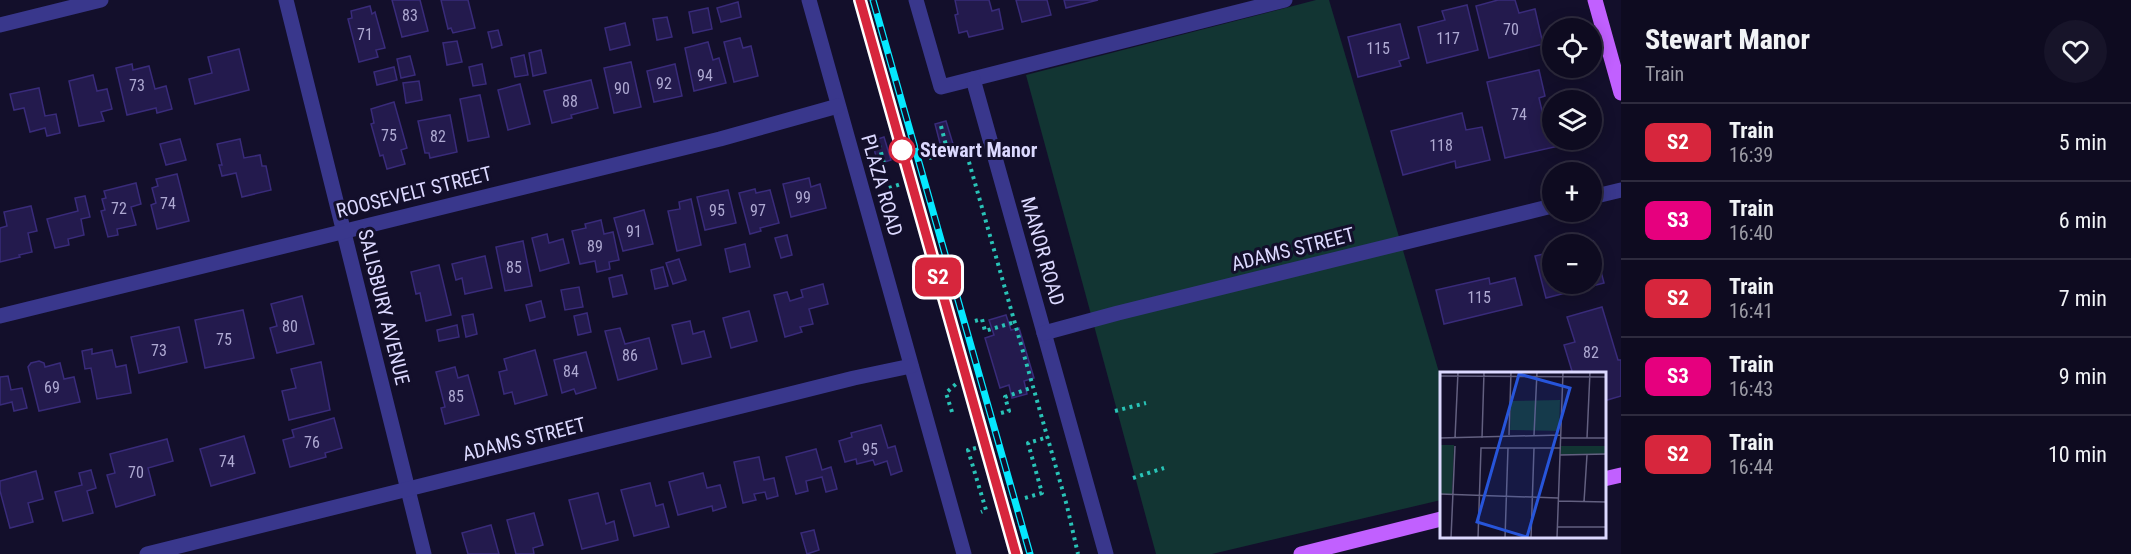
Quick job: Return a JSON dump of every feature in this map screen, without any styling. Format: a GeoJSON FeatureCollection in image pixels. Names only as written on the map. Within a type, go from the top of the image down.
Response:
{"type":"FeatureCollection","features":[{"type":"Feature","properties":{"kind":"main road"},"geometry":{"type":"LineString","coordinates":[[1595,0],[1621,93]]}},
{"type":"Feature","properties":{"kind":"main road"},"geometry":{"type":"LineString","coordinates":[[1606,479],[1621,475]]}},
{"type":"Feature","properties":{"kind":"main road"},"geometry":{"type":"LineString","coordinates":[[1301,554],[1440,519]]}},
{"type":"Feature","properties":{"kind":"street"},"geometry":{"type":"LineString","coordinates":[[0,25],[101,0]]}},
{"type":"Feature","properties":{"kind":"street","name":"SALISBURY AVENUE"},"geometry":{"type":"LineString","coordinates":[[286,0],[424,554]]}},
{"type":"Feature","properties":{"kind":"street","name":"PLAZA ROAD"},"geometry":{"type":"LineString","coordinates":[[809,0],[964,554]]}},
{"type":"Feature","properties":{"kind":"street"},"geometry":{"type":"LineString","coordinates":[[916,0],[941,87],[1286,0]]}},
{"type":"Feature","properties":{"kind":"street","name":"MANOR ROAD"},"geometry":{"type":"LineString","coordinates":[[973,79],[1106,554]]}},
{"type":"Feature","properties":{"kind":"street","name":"ROOSEVELT STREET"},"geometry":{"type":"LineString","coordinates":[[0,316],[720,139],[838,106]]}},
{"type":"Feature","properties":{"kind":"street"},"geometry":{"type":"LineString","coordinates":[[1602,195],[1621,190]]}},
{"type":"Feature","properties":{"kind":"street","name":"ADAMS STREET"},"geometry":{"type":"LineString","coordinates":[[1044,333],[1542,208]]}},
{"type":"Feature","properties":{"kind":"street","name":"ADAMS STREET"},"geometry":{"type":"LineString","coordinates":[[147,554],[854,378],[911,366]]}},
{"type":"Feature","properties":{"kind":"path"},"geometry":{"type":"LineString","coordinates":[[941,126],[948,153]]}},
{"type":"Feature","properties":{"kind":"path"},"geometry":{"type":"LineString","coordinates":[[879,145],[885,167]]}},
{"type":"Feature","properties":{"kind":"path"},"geometry":{"type":"LineString","coordinates":[[929,158],[965,148],[1048,437],[1078,554]]}},
{"type":"Feature","properties":{"kind":"path"},"geometry":{"type":"LineString","coordinates":[[889,188],[901,184]]}},
{"type":"Feature","properties":{"kind":"path"},"geometry":{"type":"LineString","coordinates":[[975,321],[982,319],[985,331],[1015,322]]}},
{"type":"Feature","properties":{"kind":"path"},"geometry":{"type":"LineString","coordinates":[[952,412],[946,393],[957,383]]}},
{"type":"Feature","properties":{"kind":"path"},"geometry":{"type":"LineString","coordinates":[[1001,413],[1009,411],[1005,396],[1034,387]]}},
{"type":"Feature","properties":{"kind":"path"},"geometry":{"type":"LineString","coordinates":[[1115,411],[1146,403]]}},
{"type":"Feature","properties":{"kind":"path"},"geometry":{"type":"LineString","coordinates":[[1025,498],[1042,493],[1028,443],[1048,437]]}},
{"type":"Feature","properties":{"kind":"path"},"geometry":{"type":"LineString","coordinates":[[976,448],[969,450],[986,510],[981,512]]}},
{"type":"Feature","properties":{"kind":"path"},"geometry":{"type":"LineString","coordinates":[[1133,478],[1164,468]]}},
{"type":"Feature","properties":{"kind":"green space"},"geometry":{"type":"Polygon","coordinates":[[[1316,0],[1329,0],[1440,376],[1440,500],[1212,554],[1156,554],[1026,75],[1316,0]]]}},
{"type":"Feature","properties":{"kind":"building"},"geometry":{"type":"Polygon","coordinates":[[[392,0],[420,0],[428,31],[402,37],[392,0]]]}},
{"type":"Feature","properties":{"kind":"building"},"geometry":{"type":"Polygon","coordinates":[[[441,0],[468,0],[475,28],[453,33],[451,28],[448,29],[441,0]]]}},
{"type":"Feature","properties":{"kind":"building"},"geometry":{"type":"Polygon","coordinates":[[[955,0],[989,0],[992,11],[999,9],[1003,29],[969,37],[967,31],[959,33],[955,15],[958,14],[955,0]]]}},
{"type":"Feature","properties":{"kind":"building"},"geometry":{"type":"Polygon","coordinates":[[[1016,0],[1047,0],[1051,15],[1022,22],[1016,0]]]}},
{"type":"Feature","properties":{"kind":"building"},"geometry":{"type":"Polygon","coordinates":[[[1064,0],[1098,0],[1066,8],[1064,0]]]}},
{"type":"Feature","properties":{"kind":"building"},"geometry":{"type":"Polygon","coordinates":[[[1498,0],[1515,0],[1519,13],[1535,9],[1542,44],[1489,58],[1476,6],[1498,0]]]}},
{"type":"Feature","properties":{"kind":"building"},"geometry":{"type":"Polygon","coordinates":[[[738,2],[741,17],[721,22],[717,8],[738,2]]]}},
{"type":"Feature","properties":{"kind":"building"},"geometry":{"type":"Polygon","coordinates":[[[1467,5],[1478,50],[1427,63],[1418,27],[1445,20],[1442,11],[1467,5]]]}},
{"type":"Feature","properties":{"kind":"building"},"geometry":{"type":"Polygon","coordinates":[[[370,6],[372,14],[375,12],[385,48],[376,50],[378,57],[359,62],[348,19],[352,18],[351,11],[370,6]]]}},
{"type":"Feature","properties":{"kind":"building"},"geometry":{"type":"Polygon","coordinates":[[[708,8],[712,29],[693,33],[689,12],[708,8]]]}},
{"type":"Feature","properties":{"kind":"building"},"geometry":{"type":"Polygon","coordinates":[[[667,17],[672,37],[657,40],[653,19],[667,17]]]}},
{"type":"Feature","properties":{"kind":"building"},"geometry":{"type":"Polygon","coordinates":[[[625,23],[630,45],[610,50],[605,28],[625,23]]]}},
{"type":"Feature","properties":{"kind":"building"},"geometry":{"type":"Polygon","coordinates":[[[1400,24],[1409,58],[1399,61],[1401,66],[1358,77],[1348,37],[1400,24]]]}},
{"type":"Feature","properties":{"kind":"building"},"geometry":{"type":"Polygon","coordinates":[[[498,30],[502,45],[492,48],[488,32],[498,30]]]}},
{"type":"Feature","properties":{"kind":"building"},"geometry":{"type":"Polygon","coordinates":[[[740,38],[743,48],[751,46],[758,76],[734,82],[724,42],[740,38]]]}},
{"type":"Feature","properties":{"kind":"building"},"geometry":{"type":"Polygon","coordinates":[[[457,41],[462,62],[447,65],[443,43],[457,41]]]}},
{"type":"Feature","properties":{"kind":"building"},"geometry":{"type":"Polygon","coordinates":[[[708,42],[713,60],[719,58],[726,83],[694,91],[685,48],[708,42]]]}},
{"type":"Feature","properties":{"kind":"building"},"geometry":{"type":"Polygon","coordinates":[[[239,49],[249,90],[195,104],[189,79],[212,73],[208,57],[239,49]]]}},
{"type":"Feature","properties":{"kind":"building"},"geometry":{"type":"Polygon","coordinates":[[[541,50],[546,73],[533,76],[529,53],[541,50]]]}},
{"type":"Feature","properties":{"kind":"building"},"geometry":{"type":"Polygon","coordinates":[[[524,55],[528,75],[515,77],[511,58],[524,55]]]}},
{"type":"Feature","properties":{"kind":"building"},"geometry":{"type":"Polygon","coordinates":[[[410,56],[415,75],[401,78],[397,59],[410,56]]]}},
{"type":"Feature","properties":{"kind":"building"},"geometry":{"type":"Polygon","coordinates":[[[631,62],[641,107],[614,113],[604,68],[631,62]]]}},
{"type":"Feature","properties":{"kind":"building"},"geometry":{"type":"Polygon","coordinates":[[[132,64],[133,70],[149,66],[155,89],[166,86],[172,109],[157,113],[156,108],[127,115],[116,68],[132,64]]]}},
{"type":"Feature","properties":{"kind":"building"},"geometry":{"type":"Polygon","coordinates":[[[482,64],[486,84],[473,86],[469,67],[482,64]]]}},
{"type":"Feature","properties":{"kind":"building"},"geometry":{"type":"Polygon","coordinates":[[[675,64],[682,96],[654,102],[647,71],[675,64]]]}},
{"type":"Feature","properties":{"kind":"building"},"geometry":{"type":"Polygon","coordinates":[[[394,67],[397,80],[377,85],[374,72],[394,67]]]}},
{"type":"Feature","properties":{"kind":"building"},"geometry":{"type":"Polygon","coordinates":[[[1539,70],[1544,90],[1542,97],[1539,98],[1542,111],[1542,150],[1505,158],[1487,82],[1539,70]]]}},
{"type":"Feature","properties":{"kind":"building"},"geometry":{"type":"Polygon","coordinates":[[[93,75],[97,91],[107,89],[112,109],[101,112],[104,121],[79,126],[69,81],[93,75]]]}},
{"type":"Feature","properties":{"kind":"building"},"geometry":{"type":"Polygon","coordinates":[[[591,80],[598,108],[552,123],[544,91],[591,80]]]}},
{"type":"Feature","properties":{"kind":"building"},"geometry":{"type":"Polygon","coordinates":[[[419,81],[422,100],[406,103],[403,83],[419,81]]]}},
{"type":"Feature","properties":{"kind":"building"},"geometry":{"type":"Polygon","coordinates":[[[520,84],[530,124],[508,130],[498,90],[520,84]]]}},
{"type":"Feature","properties":{"kind":"building"},"geometry":{"type":"Polygon","coordinates":[[[39,88],[45,116],[56,114],[60,133],[47,136],[45,128],[30,132],[24,108],[14,110],[10,94],[39,88]]]}},
{"type":"Feature","properties":{"kind":"building"},"geometry":{"type":"Polygon","coordinates":[[[480,95],[489,137],[468,141],[460,99],[480,95]]]}},
{"type":"Feature","properties":{"kind":"building"},"geometry":{"type":"Polygon","coordinates":[[[394,102],[407,148],[401,150],[405,164],[387,169],[383,155],[380,156],[371,124],[374,123],[371,109],[394,102]]]}},
{"type":"Feature","properties":{"kind":"building"},"geometry":{"type":"Polygon","coordinates":[[[1462,113],[1466,130],[1482,127],[1490,160],[1456,168],[1455,161],[1403,175],[1391,131],[1462,113]]]}},
{"type":"Feature","properties":{"kind":"building"},"geometry":{"type":"Polygon","coordinates":[[[450,115],[457,152],[430,158],[429,153],[425,153],[418,121],[450,115]]]}},
{"type":"Feature","properties":{"kind":"building"},"geometry":{"type":"Polygon","coordinates":[[[946,121],[953,144],[941,147],[935,124],[946,121]]]}},
{"type":"Feature","properties":{"kind":"building"},"geometry":{"type":"Polygon","coordinates":[[[884,137],[891,160],[878,164],[872,141],[884,137]]]}},
{"type":"Feature","properties":{"kind":"building"},"geometry":{"type":"Polygon","coordinates":[[[180,139],[186,160],[166,165],[160,144],[180,139]]]}},
{"type":"Feature","properties":{"kind":"building"},"geometry":{"type":"Polygon","coordinates":[[[240,139],[244,158],[260,155],[262,166],[266,166],[271,190],[242,197],[236,173],[222,176],[217,144],[240,139]]]}},
{"type":"Feature","properties":{"kind":"building"},"geometry":{"type":"Polygon","coordinates":[[[177,174],[189,221],[157,229],[151,205],[156,203],[152,188],[158,186],[156,179],[177,174]]]}},
{"type":"Feature","properties":{"kind":"building"},"geometry":{"type":"Polygon","coordinates":[[[809,178],[811,187],[820,184],[826,208],[791,217],[783,184],[809,178]]]}},
{"type":"Feature","properties":{"kind":"building"},"geometry":{"type":"Polygon","coordinates":[[[136,183],[141,204],[131,207],[136,225],[117,229],[118,235],[108,237],[101,211],[105,210],[102,199],[106,198],[104,191],[136,183]]]}},
{"type":"Feature","properties":{"kind":"building"},"geometry":{"type":"Polygon","coordinates":[[[755,189],[756,193],[770,190],[779,223],[760,228],[761,231],[750,234],[739,193],[755,189]]]}},
{"type":"Feature","properties":{"kind":"building"},"geometry":{"type":"Polygon","coordinates":[[[728,190],[736,223],[705,230],[697,197],[728,190]]]}},
{"type":"Feature","properties":{"kind":"building"},"geometry":{"type":"Polygon","coordinates":[[[85,196],[90,217],[81,219],[84,235],[68,239],[69,245],[55,248],[47,219],[78,211],[75,198],[85,196]]]}},
{"type":"Feature","properties":{"kind":"building"},"geometry":{"type":"Polygon","coordinates":[[[691,199],[701,245],[677,251],[668,211],[680,209],[679,202],[691,199]]]}},
{"type":"Feature","properties":{"kind":"building"},"geometry":{"type":"Polygon","coordinates":[[[31,206],[37,231],[28,233],[32,252],[0,262],[0,228],[7,226],[4,212],[31,206]]]}},
{"type":"Feature","properties":{"kind":"building"},"geometry":{"type":"Polygon","coordinates":[[[644,210],[653,244],[623,251],[614,218],[644,210]]]}},
{"type":"Feature","properties":{"kind":"building"},"geometry":{"type":"Polygon","coordinates":[[[601,220],[604,234],[613,232],[619,260],[609,262],[610,269],[597,272],[595,261],[580,264],[572,231],[586,228],[585,224],[601,220]]]}},
{"type":"Feature","properties":{"kind":"building"},"geometry":{"type":"Polygon","coordinates":[[[547,234],[549,243],[563,239],[569,263],[540,271],[532,238],[547,234]]]}},
{"type":"Feature","properties":{"kind":"building"},"geometry":{"type":"Polygon","coordinates":[[[787,235],[792,255],[781,258],[775,238],[787,235]]]}},
{"type":"Feature","properties":{"kind":"building"},"geometry":{"type":"Polygon","coordinates":[[[523,241],[532,286],[505,291],[496,247],[523,241]]]}},
{"type":"Feature","properties":{"kind":"building"},"geometry":{"type":"Polygon","coordinates":[[[745,244],[750,267],[730,272],[725,249],[745,244]]]}},
{"type":"Feature","properties":{"kind":"building"},"geometry":{"type":"Polygon","coordinates":[[[1542,254],[1542,283],[1535,256],[1542,254]]]}},
{"type":"Feature","properties":{"kind":"building"},"geometry":{"type":"Polygon","coordinates":[[[485,256],[492,288],[465,294],[462,278],[456,280],[452,264],[485,256]]]}},
{"type":"Feature","properties":{"kind":"building"},"geometry":{"type":"Polygon","coordinates":[[[679,259],[686,280],[673,284],[666,263],[679,259]]]}},
{"type":"Feature","properties":{"kind":"building"},"geometry":{"type":"Polygon","coordinates":[[[439,265],[451,315],[426,321],[420,293],[416,294],[411,272],[439,265]]]}},
{"type":"Feature","properties":{"kind":"building"},"geometry":{"type":"Polygon","coordinates":[[[663,267],[668,286],[655,289],[651,270],[663,267]]]}},
{"type":"Feature","properties":{"kind":"building"},"geometry":{"type":"Polygon","coordinates":[[[622,275],[627,294],[613,297],[609,278],[622,275]]]}},
{"type":"Feature","properties":{"kind":"building"},"geometry":{"type":"Polygon","coordinates":[[[1489,278],[1490,284],[1515,278],[1522,305],[1444,324],[1436,290],[1489,278]]]}},
{"type":"Feature","properties":{"kind":"building"},"geometry":{"type":"Polygon","coordinates":[[[823,284],[828,304],[809,309],[813,324],[800,327],[802,332],[785,337],[774,295],[787,292],[790,301],[803,297],[801,290],[823,284]]]}},
{"type":"Feature","properties":{"kind":"building"},"geometry":{"type":"Polygon","coordinates":[[[579,287],[583,307],[565,310],[561,290],[579,287]]]}},
{"type":"Feature","properties":{"kind":"building"},"geometry":{"type":"Polygon","coordinates":[[[1545,294],[1561,294],[1546,298],[1545,294]]]}},
{"type":"Feature","properties":{"kind":"building"},"geometry":{"type":"Polygon","coordinates":[[[302,296],[314,344],[277,353],[270,328],[277,326],[271,304],[302,296]]]}},
{"type":"Feature","properties":{"kind":"building"},"geometry":{"type":"Polygon","coordinates":[[[541,301],[545,317],[530,321],[526,305],[541,301]]]}},
{"type":"Feature","properties":{"kind":"building"},"geometry":{"type":"Polygon","coordinates":[[[1602,307],[1618,360],[1621,360],[1621,396],[1606,400],[1606,372],[1566,372],[1572,371],[1564,345],[1575,342],[1567,317],[1602,307]]]}},
{"type":"Feature","properties":{"kind":"building"},"geometry":{"type":"Polygon","coordinates":[[[243,310],[254,358],[205,368],[195,320],[243,310]]]}},
{"type":"Feature","properties":{"kind":"building"},"geometry":{"type":"Polygon","coordinates":[[[749,311],[757,341],[731,348],[723,318],[749,311]]]}},
{"type":"Feature","properties":{"kind":"building"},"geometry":{"type":"Polygon","coordinates":[[[587,313],[591,332],[578,335],[574,316],[587,313]]]}},
{"type":"Feature","properties":{"kind":"building"},"geometry":{"type":"Polygon","coordinates":[[[473,314],[477,334],[466,337],[462,316],[473,314]]]}},
{"type":"Feature","properties":{"kind":"building"},"geometry":{"type":"Polygon","coordinates":[[[1006,315],[1011,330],[1019,328],[1034,378],[1024,381],[1027,394],[1012,398],[1009,385],[1000,388],[985,338],[994,335],[989,320],[1006,315]]]}},
{"type":"Feature","properties":{"kind":"building"},"geometry":{"type":"Polygon","coordinates":[[[690,321],[693,334],[704,331],[711,357],[682,364],[672,325],[690,321]]]}},
{"type":"Feature","properties":{"kind":"building"},"geometry":{"type":"Polygon","coordinates":[[[457,325],[459,337],[439,341],[437,330],[457,325]]]}},
{"type":"Feature","properties":{"kind":"building"},"geometry":{"type":"Polygon","coordinates":[[[179,327],[187,362],[139,373],[131,337],[179,327]]]}},
{"type":"Feature","properties":{"kind":"building"},"geometry":{"type":"Polygon","coordinates":[[[620,328],[625,344],[649,338],[657,369],[618,380],[605,331],[620,328]]]}},
{"type":"Feature","properties":{"kind":"building"},"geometry":{"type":"Polygon","coordinates":[[[92,349],[92,354],[112,350],[116,367],[126,365],[131,393],[97,399],[91,368],[85,369],[82,351],[92,349]]]}},
{"type":"Feature","properties":{"kind":"building"},"geometry":{"type":"Polygon","coordinates":[[[535,350],[547,395],[515,404],[512,392],[504,394],[499,372],[507,370],[504,359],[535,350]]]}},
{"type":"Feature","properties":{"kind":"building"},"geometry":{"type":"Polygon","coordinates":[[[586,352],[596,388],[576,394],[574,389],[562,393],[554,360],[586,352]]]}},
{"type":"Feature","properties":{"kind":"building"},"geometry":{"type":"Polygon","coordinates":[[[39,361],[44,363],[45,367],[60,363],[64,379],[74,377],[80,402],[39,411],[28,367],[31,363],[39,361]]]}},
{"type":"Feature","properties":{"kind":"building"},"geometry":{"type":"Polygon","coordinates":[[[321,362],[330,410],[289,420],[282,391],[296,388],[291,369],[321,362]]]}},
{"type":"Feature","properties":{"kind":"building"},"geometry":{"type":"Polygon","coordinates":[[[455,367],[458,378],[468,375],[479,415],[445,424],[441,408],[445,407],[436,372],[455,367]]]}},
{"type":"Feature","properties":{"kind":"building"},"geometry":{"type":"Polygon","coordinates":[[[8,376],[11,390],[22,388],[27,408],[14,411],[12,402],[0,405],[0,377],[8,376]]]}},
{"type":"Feature","properties":{"kind":"building"},"geometry":{"type":"Polygon","coordinates":[[[334,418],[342,448],[325,453],[326,457],[290,467],[283,440],[294,437],[292,430],[334,418]]]}},
{"type":"Feature","properties":{"kind":"building"},"geometry":{"type":"Polygon","coordinates":[[[881,425],[888,448],[895,446],[902,471],[891,475],[887,461],[875,465],[873,460],[857,464],[856,459],[845,462],[839,441],[852,437],[851,433],[881,425]]]}},
{"type":"Feature","properties":{"kind":"building"},"geometry":{"type":"Polygon","coordinates":[[[244,436],[255,473],[211,486],[200,449],[244,436]]]}},
{"type":"Feature","properties":{"kind":"building"},"geometry":{"type":"Polygon","coordinates":[[[167,439],[173,461],[148,468],[155,495],[116,507],[107,475],[115,473],[110,454],[167,439]]]}},
{"type":"Feature","properties":{"kind":"building"},"geometry":{"type":"Polygon","coordinates":[[[816,449],[822,470],[831,467],[837,489],[826,492],[822,477],[806,481],[808,491],[796,494],[786,457],[816,449]]]}},
{"type":"Feature","properties":{"kind":"building"},"geometry":{"type":"Polygon","coordinates":[[[759,457],[764,480],[774,478],[778,496],[767,499],[765,492],[754,494],[756,500],[743,503],[734,462],[759,457]]]}},
{"type":"Feature","properties":{"kind":"building"},"geometry":{"type":"Polygon","coordinates":[[[91,470],[96,488],[87,491],[93,513],[63,521],[55,492],[82,485],[79,473],[91,470]]]}},
{"type":"Feature","properties":{"kind":"building"},"geometry":{"type":"Polygon","coordinates":[[[36,471],[43,499],[28,503],[33,522],[10,528],[0,491],[0,481],[36,471]]]}},
{"type":"Feature","properties":{"kind":"building"},"geometry":{"type":"Polygon","coordinates":[[[703,473],[707,488],[720,485],[726,507],[713,511],[712,506],[678,515],[669,482],[703,473]]]}},
{"type":"Feature","properties":{"kind":"building"},"geometry":{"type":"Polygon","coordinates":[[[650,483],[656,506],[663,504],[669,527],[634,536],[621,490],[650,483]]]}},
{"type":"Feature","properties":{"kind":"building"},"geometry":{"type":"Polygon","coordinates":[[[598,493],[606,524],[614,521],[618,540],[582,549],[569,500],[598,493]]]}},
{"type":"Feature","properties":{"kind":"building"},"geometry":{"type":"Polygon","coordinates":[[[534,513],[543,545],[533,548],[534,554],[516,554],[507,520],[534,513]]]}},
{"type":"Feature","properties":{"kind":"building"},"geometry":{"type":"Polygon","coordinates":[[[491,525],[499,554],[468,554],[462,533],[491,525]]]}},
{"type":"Feature","properties":{"kind":"building"},"geometry":{"type":"Polygon","coordinates":[[[814,530],[819,550],[807,554],[801,533],[814,530]]]}},
{"type":"Feature","properties":{"kind":"railway"},"geometry":{"type":"LineString","coordinates":[[860,0],[1016,554]]}},
{"type":"Feature","properties":{"kind":"railway"},"geometry":{"type":"LineString","coordinates":[[873,0],[1030,554]]}},
{"type":"Feature","properties":{"kind":"train","name":"S2"},"geometry":{"type":"LineString","coordinates":[[860,0],[1016,554]]}},
{"type":"Feature","properties":{"kind":"place","name":"Stewart Manor"},"geometry":{"type":"Point","coordinates":[902,150]}}]}
